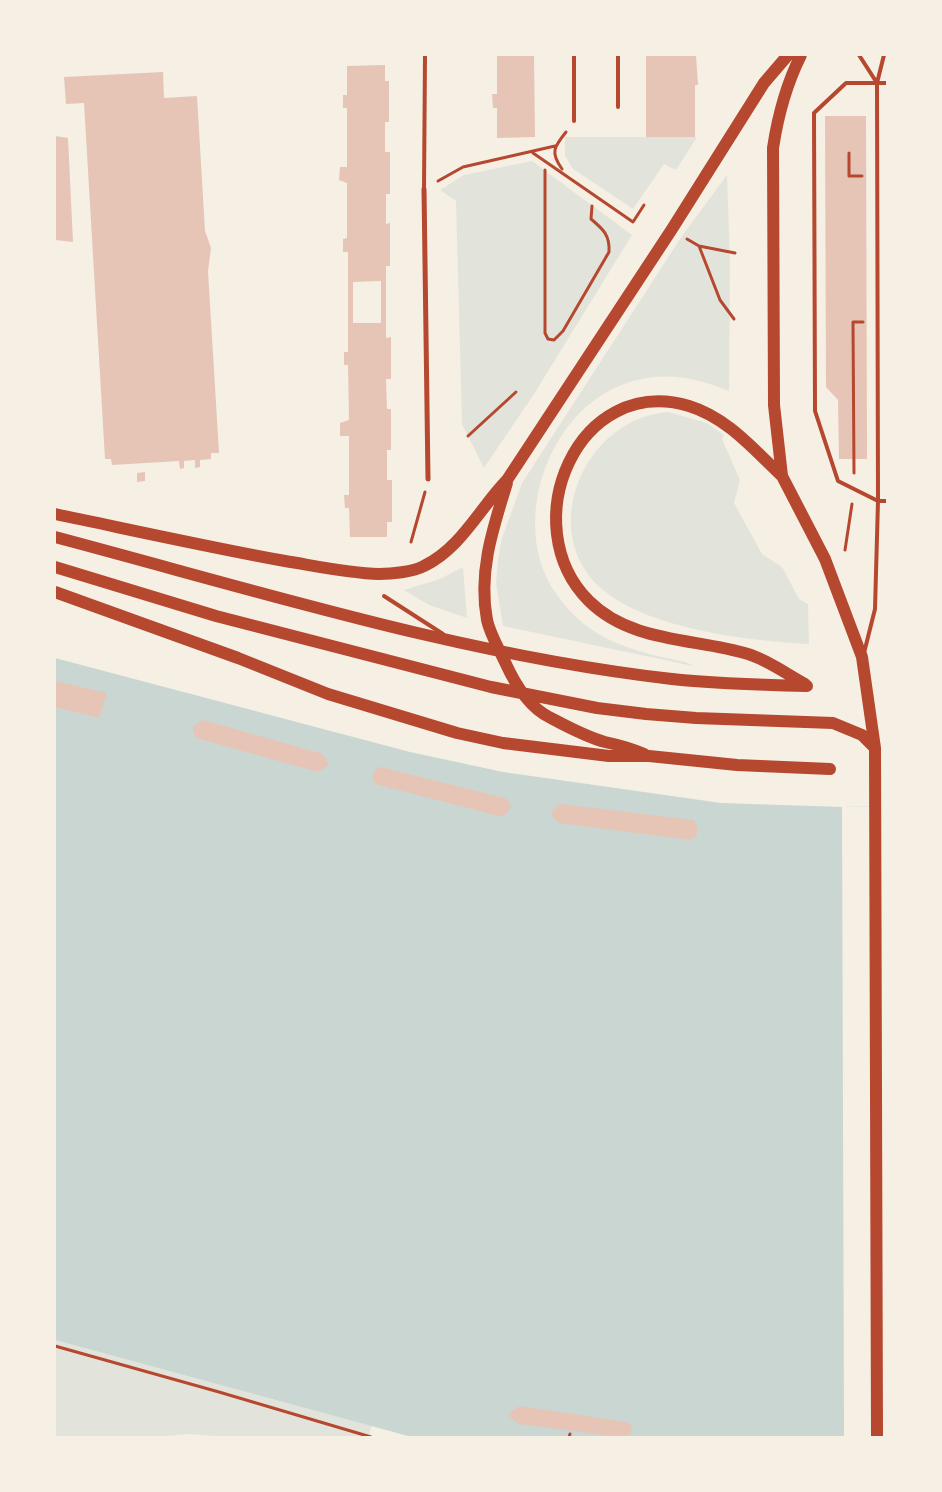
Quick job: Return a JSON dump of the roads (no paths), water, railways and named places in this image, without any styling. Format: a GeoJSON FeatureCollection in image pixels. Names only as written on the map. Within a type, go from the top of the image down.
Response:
{"type":"FeatureCollection","features":[{"type":"Feature","properties":{"kind":"main road"},"geometry":{"type":"LineString","coordinates":[[55,514],[254,555],[338,570],[380,574],[422,567],[451,548],[507,480],[672,229],[764,83],[788,55]]}},
{"type":"Feature","properties":{"kind":"main road"},"geometry":{"type":"LineString","coordinates":[[782,476],[774,405],[773,148],[777,120],[785,93],[801,55]]}},
{"type":"Feature","properties":{"kind":"main road"},"geometry":{"type":"LineString","coordinates":[[55,537],[366,620],[470,645],[671,679],[723,684],[807,686],[750,654],[643,632],[605,615],[588,600],[576,584],[558,546],[556,500],[568,463],[586,437],[600,423],[628,406],[656,401],[674,403],[702,411],[734,430],[782,476],[825,559],[862,657],[875,748],[877,794],[877,1437]]}},
{"type":"Feature","properties":{"kind":"main road"},"geometry":{"type":"LineString","coordinates":[[507,480],[490,538],[484,591],[488,622],[510,672],[527,698],[547,716],[594,738],[627,746],[649,756]]}},
{"type":"Feature","properties":{"kind":"main road"},"geometry":{"type":"LineString","coordinates":[[55,568],[216,616],[500,689],[598,708],[696,718],[833,723],[862,735],[875,748]]}},
{"type":"Feature","properties":{"kind":"main road"},"geometry":{"type":"LineString","coordinates":[[55,592],[238,658],[328,694],[457,733],[503,743],[609,756],[649,756],[737,765],[830,769]]}},
{"type":"Feature","properties":{"kind":"street"},"geometry":{"type":"LineString","coordinates":[[424,189],[428,479]]}},
{"type":"Feature","properties":{"kind":"lane"},"geometry":{"type":"LineString","coordinates":[[424,189],[425,55]]}},
{"type":"Feature","properties":{"kind":"lane"},"geometry":{"type":"LineString","coordinates":[[574,55],[574,121]]}},
{"type":"Feature","properties":{"kind":"lane"},"geometry":{"type":"LineString","coordinates":[[618,55],[618,107]]}},
{"type":"Feature","properties":{"kind":"lane"},"geometry":{"type":"LineString","coordinates":[[859,55],[878,83]]}},
{"type":"Feature","properties":{"kind":"lane"},"geometry":{"type":"LineString","coordinates":[[862,657],[875,610],[878,501],[878,83],[884,55]]}},
{"type":"Feature","properties":{"kind":"lane"},"geometry":{"type":"LineString","coordinates":[[887,83],[846,83],[814,114],[814,411],[838,481],[878,501],[887,501]]}},
{"type":"Feature","properties":{"kind":"lane"},"geometry":{"type":"LineString","coordinates":[[384,596],[446,635],[470,645]]}}]}
